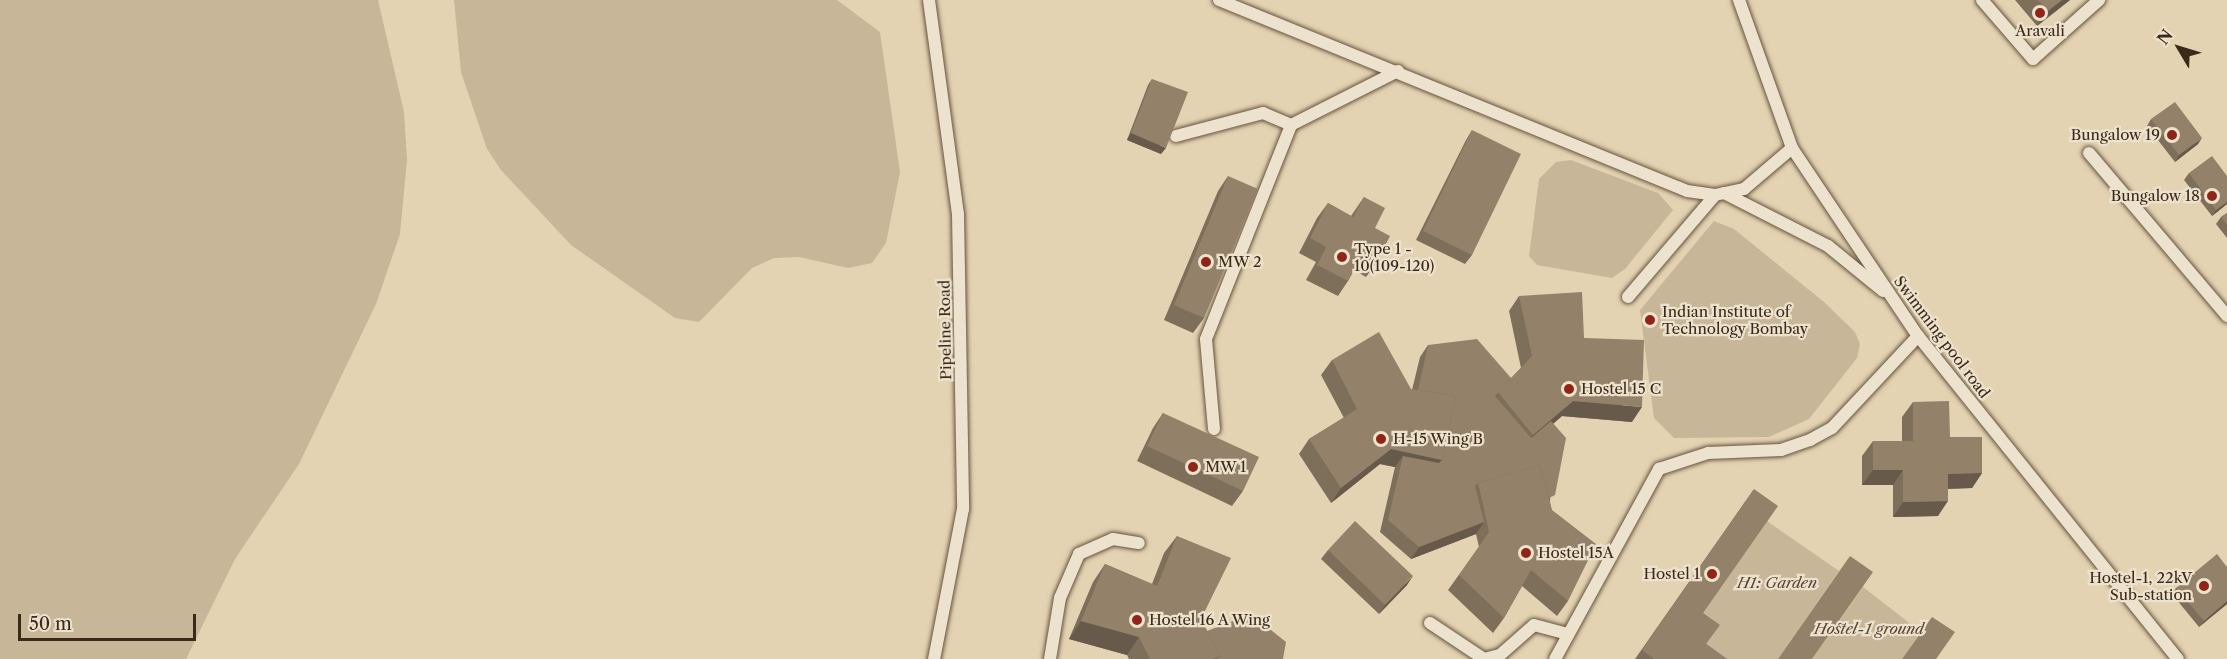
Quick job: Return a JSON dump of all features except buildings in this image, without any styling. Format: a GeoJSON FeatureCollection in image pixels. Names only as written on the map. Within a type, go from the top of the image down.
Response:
{"type":"FeatureCollection","features":[{"type":"Feature","properties":{"kind":"lane","name":"Pipeline Road"},"geometry":{"type":"LineString","coordinates":[[929,0],[958,214],[963,508],[934,659]]}},
{"type":"Feature","properties":{"kind":"lane"},"geometry":{"type":"LineString","coordinates":[[1219,0],[1398,71],[1687,191],[1720,194],[1744,189],[1792,148]]}},
{"type":"Feature","properties":{"kind":"lane","name":"Swimming pool road"},"geometry":{"type":"LineString","coordinates":[[1739,0],[1792,148],[1918,336],[2178,659]]}},
{"type":"Feature","properties":{"kind":"lane"},"geometry":{"type":"LineString","coordinates":[[1982,0],[2032,59],[2098,0]]}},
{"type":"Feature","properties":{"kind":"lane"},"geometry":{"type":"LineString","coordinates":[[1214,429],[1206,339],[1291,125],[1398,71]]}},
{"type":"Feature","properties":{"kind":"lane"},"geometry":{"type":"LineString","coordinates":[[1176,136],[1263,113],[1291,125]]}},
{"type":"Feature","properties":{"kind":"lane"},"geometry":{"type":"LineString","coordinates":[[2089,153],[2227,316]]}},
{"type":"Feature","properties":{"kind":"lane"},"geometry":{"type":"LineString","coordinates":[[1628,297],[1720,194]]}},
{"type":"Feature","properties":{"kind":"lane"},"geometry":{"type":"LineString","coordinates":[[1720,194],[1828,246],[1894,301]]}},
{"type":"Feature","properties":{"kind":"lane"},"geometry":{"type":"LineString","coordinates":[[1555,659],[1659,469],[1708,453],[1781,450],[1810,440],[1832,428],[1918,336]]}},
{"type":"Feature","properties":{"kind":"lane"},"geometry":{"type":"LineString","coordinates":[[1050,659],[1060,598],[1079,554],[1113,538],[1139,543]]}},
{"type":"Feature","properties":{"kind":"lane"},"geometry":{"type":"LineString","coordinates":[[1430,623],[1484,659],[1500,655],[1534,625],[1550,625],[1568,634]]}},
{"type":"Feature","properties":{"kind":"green space"},"geometry":{"type":"Polygon","coordinates":[[[0,0],[378,0],[404,112],[407,160],[400,234],[376,304],[299,464],[235,559],[186,659],[0,659],[0,0]]]}},
{"type":"Feature","properties":{"kind":"green space"},"geometry":{"type":"Polygon","coordinates":[[[454,0],[837,0],[880,32],[900,172],[886,243],[872,263],[848,268],[799,257],[774,258],[752,268],[699,322],[675,318],[571,245],[501,170],[487,149],[461,72],[454,0]]]}},
{"type":"Feature","properties":{"kind":"green space"},"geometry":{"type":"Polygon","coordinates":[[[1571,160],[1658,193],[1673,210],[1625,269],[1612,278],[1537,265],[1529,256],[1539,179],[1556,162],[1571,160]]]}},
{"type":"Feature","properties":{"kind":"green space"},"geometry":{"type":"Polygon","coordinates":[[[1714,221],[1734,229],[1824,302],[1855,332],[1860,344],[1857,358],[1809,419],[1769,437],[1674,438],[1654,418],[1640,310],[1714,221]]]}},
{"type":"Feature","properties":{"kind":"green space","name":"H1: Garden"},"geometry":{"type":"Polygon","coordinates":[[[1767,521],[1839,571],[1778,659],[1696,659],[1692,628],[1767,521]]]}},
{"type":"Feature","properties":{"kind":"green space","name":"Hostel-1 ground"},"geometry":{"type":"Polygon","coordinates":[[[1863,587],[1921,632],[1902,659],[1812,659],[1863,587]]]}},
{"type":"Feature","properties":{"kind":"place","name":"Aravali"},"geometry":{"type":"Point","coordinates":[2040,13]}},
{"type":"Feature","properties":{"kind":"place","name":"Bungalow 19"},"geometry":{"type":"Point","coordinates":[2172,135]}},
{"type":"Feature","properties":{"kind":"place","name":"Bungalow 18"},"geometry":{"type":"Point","coordinates":[2212,196]}},
{"type":"Feature","properties":{"kind":"place","name":"Type 1 - 10(109-120)"},"geometry":{"type":"Point","coordinates":[1342,257]}},
{"type":"Feature","properties":{"kind":"place","name":"MW 2"},"geometry":{"type":"Point","coordinates":[1206,262]}},
{"type":"Feature","properties":{"kind":"place","name":"Indian Institute of Technology Bombay"},"geometry":{"type":"Point","coordinates":[1650,320]}},
{"type":"Feature","properties":{"kind":"place","name":"Hostel 15 C"},"geometry":{"type":"Point","coordinates":[1569,389]}},
{"type":"Feature","properties":{"kind":"place","name":"H-15 Wing B"},"geometry":{"type":"Point","coordinates":[1381,439]}},
{"type":"Feature","properties":{"kind":"place","name":"MW 1"},"geometry":{"type":"Point","coordinates":[1193,467]}},
{"type":"Feature","properties":{"kind":"place","name":"Hostel 15A"},"geometry":{"type":"Point","coordinates":[1526,553]}},
{"type":"Feature","properties":{"kind":"place","name":"Hostel 1"},"geometry":{"type":"Point","coordinates":[1712,574]}},
{"type":"Feature","properties":{"kind":"place","name":"Hostel-1, 22kV Sub-station"},"geometry":{"type":"Point","coordinates":[2204,586]}},
{"type":"Feature","properties":{"kind":"place","name":"Hostel 16 A Wing"},"geometry":{"type":"Point","coordinates":[1137,620]}}]}
